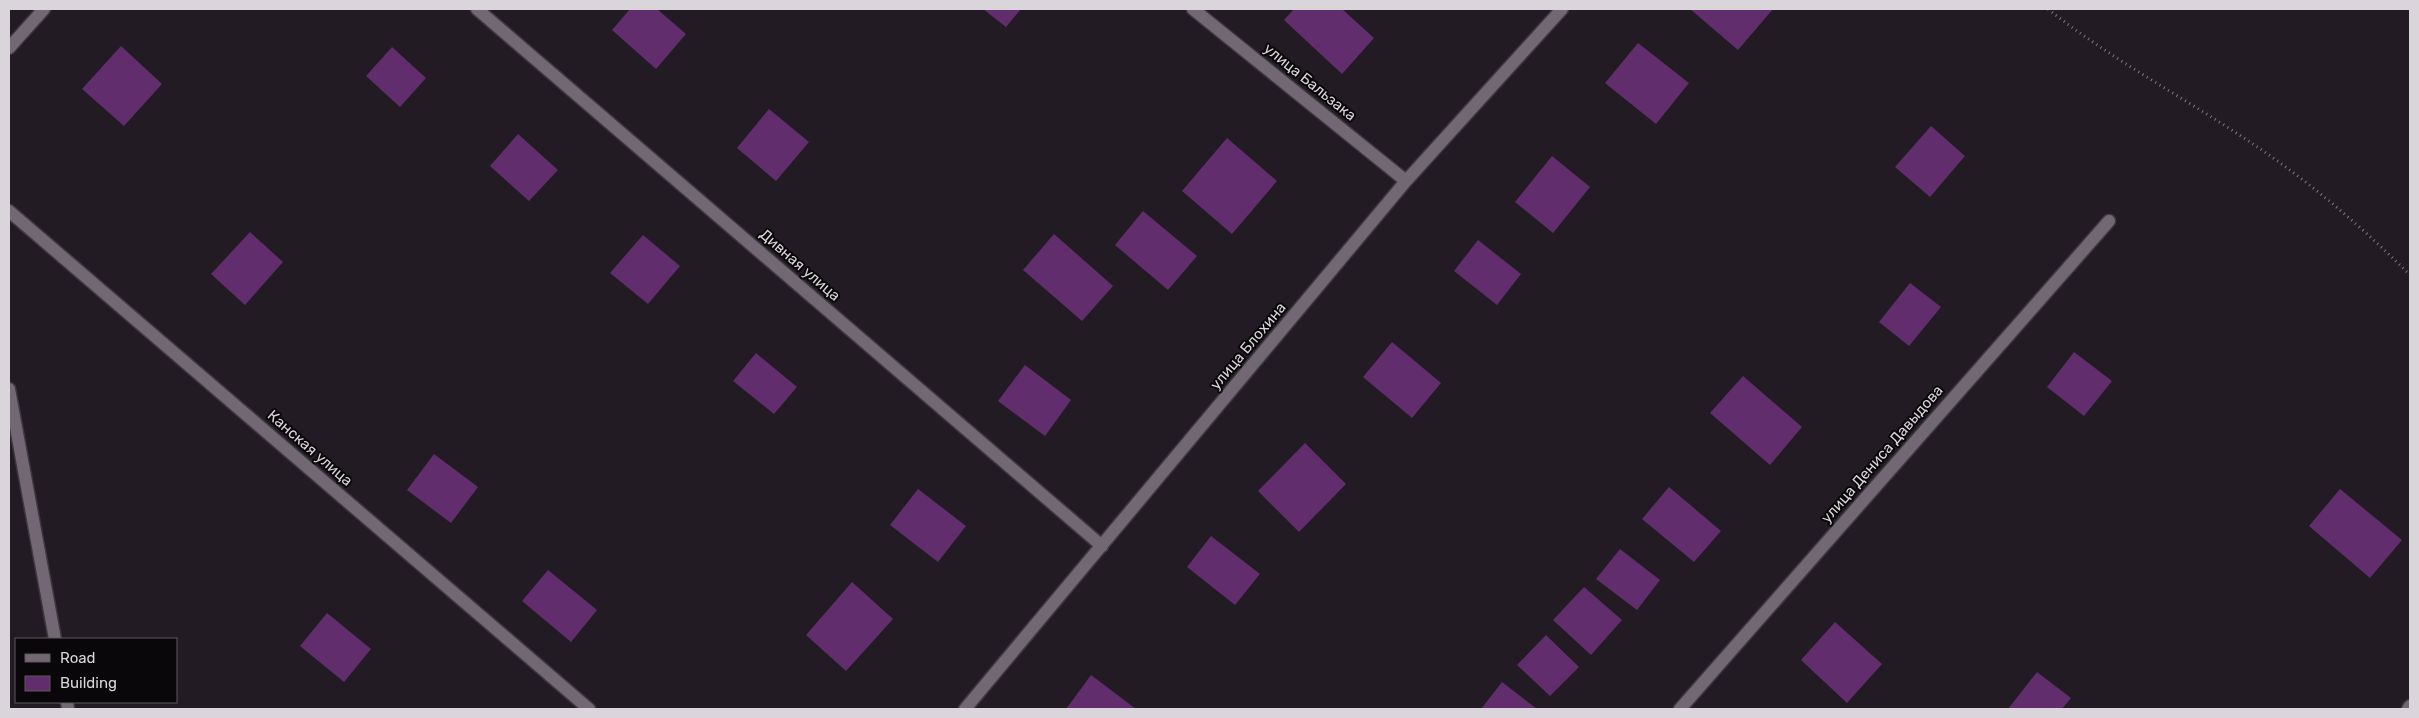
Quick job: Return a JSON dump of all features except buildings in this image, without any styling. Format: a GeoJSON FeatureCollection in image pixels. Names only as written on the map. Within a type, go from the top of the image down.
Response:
{"type":"FeatureCollection","features":[{"type":"Feature","properties":{"kind":"street"},"geometry":{"type":"LineString","coordinates":[[9,48],[44,9]]}},
{"type":"Feature","properties":{"kind":"street","name":"Дивная улица"},"geometry":{"type":"LineString","coordinates":[[477,9],[1102,546]]}},
{"type":"Feature","properties":{"kind":"street","name":"улица Бальзака"},"geometry":{"type":"LineString","coordinates":[[1193,9],[1406,182]]}},
{"type":"Feature","properties":{"kind":"street","name":"улица Блохина"},"geometry":{"type":"LineString","coordinates":[[965,709],[1406,182],[1562,9]]}},
{"type":"Feature","properties":{"kind":"street","name":"Канская улица"},"geometry":{"type":"LineString","coordinates":[[9,211],[589,709]]}},
{"type":"Feature","properties":{"kind":"street","name":"улица Дениса Давыдова"},"geometry":{"type":"LineString","coordinates":[[1680,709],[2109,221]]}},
{"type":"Feature","properties":{"kind":"street"},"geometry":{"type":"LineString","coordinates":[[9,389],[55,638]]}},
{"type":"Feature","properties":{"kind":"path"},"geometry":{"type":"LineString","coordinates":[[2048,9],[2083,37],[2252,143],[2310,183],[2410,275]]}}]}
